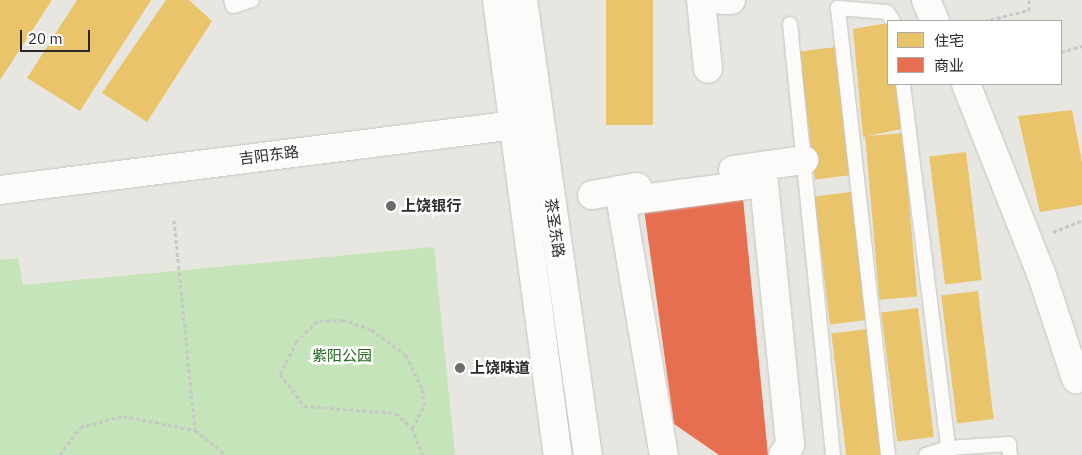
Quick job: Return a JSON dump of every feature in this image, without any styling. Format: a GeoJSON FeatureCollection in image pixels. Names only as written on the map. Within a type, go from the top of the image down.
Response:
{"type":"FeatureCollection","features":[{"type":"Feature","properties":{"kind":"main road","name":"茶圣东路"},"geometry":{"type":"LineString","coordinates":[[497,0],[512,124],[558,455]]}},
{"type":"Feature","properties":{"kind":"main road","name":"茶圣东路"},"geometry":{"type":"LineString","coordinates":[[523,0],[588,455]]}},
{"type":"Feature","properties":{"kind":"main road"},"geometry":{"type":"LineString","coordinates":[[701,0],[708,69]]}},
{"type":"Feature","properties":{"kind":"main road"},"geometry":{"type":"LineString","coordinates":[[722,0],[731,0]]}},
{"type":"Feature","properties":{"kind":"main road"},"geometry":{"type":"LineString","coordinates":[[926,0],[935,20]]}},
{"type":"Feature","properties":{"kind":"main road"},"geometry":{"type":"LineString","coordinates":[[966,85],[1029,242],[1076,379]]}},
{"type":"Feature","properties":{"kind":"main road","name":"吉阳东路"},"geometry":{"type":"LineString","coordinates":[[0,190],[539,122]]}},
{"type":"Feature","properties":{"kind":"main road"},"geometry":{"type":"LineString","coordinates":[[592,195],[804,160]]}},
{"type":"Feature","properties":{"kind":"main road"},"geometry":{"type":"LineString","coordinates":[[619,190],[634,200],[764,183],[790,445],[783,455]]}},
{"type":"Feature","properties":{"kind":"main road"},"geometry":{"type":"LineString","coordinates":[[619,190],[664,455]]}},
{"type":"Feature","properties":{"kind":"lane"},"geometry":{"type":"LineString","coordinates":[[231,0],[234,6],[252,0]]}},
{"type":"Feature","properties":{"kind":"lane"},"geometry":{"type":"LineString","coordinates":[[888,455],[838,8],[887,12],[892,20]]}},
{"type":"Feature","properties":{"kind":"lane"},"geometry":{"type":"LineString","coordinates":[[790,24],[833,455]]}},
{"type":"Feature","properties":{"kind":"lane"},"geometry":{"type":"LineString","coordinates":[[903,85],[948,452]]}},
{"type":"Feature","properties":{"kind":"lane"},"geometry":{"type":"LineString","coordinates":[[926,455],[1009,444],[1010,455]]}},
{"type":"Feature","properties":{"kind":"path"},"geometry":{"type":"LineString","coordinates":[[988,20],[1029,10],[1029,0]]}},
{"type":"Feature","properties":{"kind":"path"},"geometry":{"type":"LineString","coordinates":[[1062,52],[1082,46]]}},
{"type":"Feature","properties":{"kind":"path"},"geometry":{"type":"LineString","coordinates":[[174,220],[196,430]]}},
{"type":"Feature","properties":{"kind":"path"},"geometry":{"type":"LineString","coordinates":[[1029,242],[1082,220]]}},
{"type":"Feature","properties":{"kind":"path"},"geometry":{"type":"LineString","coordinates":[[412,428],[422,416],[422,388],[406,355],[385,339],[371,329],[343,320],[317,321],[297,341],[280,374],[304,406],[396,413],[412,428],[423,455]]}},
{"type":"Feature","properties":{"kind":"path"},"geometry":{"type":"LineString","coordinates":[[60,455],[80,427],[123,416],[196,430],[226,455]]}},
{"type":"Feature","properties":{"kind":"green space","name":"紫阳公园"},"geometry":{"type":"Polygon","coordinates":[[[434,247],[455,455],[0,455],[0,260],[18,258],[23,285],[434,247]]]}},
{"type":"Feature","properties":{"kind":"building: 住宅"},"geometry":{"type":"Polygon","coordinates":[[[0,0],[52,0],[0,80],[0,0]]]}},
{"type":"Feature","properties":{"kind":"building: 住宅"},"geometry":{"type":"Polygon","coordinates":[[[77,0],[151,0],[80,111],[27,78],[77,0]]]}},
{"type":"Feature","properties":{"kind":"building: 住宅"},"geometry":{"type":"Polygon","coordinates":[[[166,0],[189,0],[212,21],[147,122],[102,93],[166,0]]]}},
{"type":"Feature","properties":{"kind":"building: 住宅"},"geometry":{"type":"Polygon","coordinates":[[[606,0],[653,0],[653,125],[606,125],[606,0]]]}},
{"type":"Feature","properties":{"kind":"building: 住宅"},"geometry":{"type":"Polygon","coordinates":[[[887,23],[887,85],[896,85],[902,129],[863,137],[853,29],[887,23]]]}},
{"type":"Feature","properties":{"kind":"building: 住宅"},"geometry":{"type":"Polygon","coordinates":[[[836,47],[852,175],[815,180],[799,52],[836,47]]]}},
{"type":"Feature","properties":{"kind":"building: 住宅"},"geometry":{"type":"Polygon","coordinates":[[[1072,110],[1082,162],[1082,205],[1040,212],[1018,116],[1072,110]]]}},
{"type":"Feature","properties":{"kind":"building: 住宅"},"geometry":{"type":"Polygon","coordinates":[[[903,133],[917,296],[879,300],[865,136],[903,133]]]}},
{"type":"Feature","properties":{"kind":"building: 住宅"},"geometry":{"type":"Polygon","coordinates":[[[966,152],[982,280],[945,285],[929,157],[966,152]]]}},
{"type":"Feature","properties":{"kind":"building: 住宅"},"geometry":{"type":"Polygon","coordinates":[[[851,192],[867,320],[830,325],[814,197],[851,192]]]}},
{"type":"Feature","properties":{"kind":"building: 住宅"},"geometry":{"type":"Polygon","coordinates":[[[978,291],[994,419],[957,424],[941,296],[978,291]]]}},
{"type":"Feature","properties":{"kind":"building: 住宅"},"geometry":{"type":"Polygon","coordinates":[[[918,308],[934,437],[897,442],[881,313],[918,308]]]}},
{"type":"Feature","properties":{"kind":"building: 住宅"},"geometry":{"type":"Polygon","coordinates":[[[867,329],[882,455],[846,455],[831,333],[867,329]]]}},
{"type":"Feature","properties":{"kind":"building: 商业"},"geometry":{"type":"Polygon","coordinates":[[[742,188],[768,455],[719,455],[674,424],[643,202],[742,188]]]}},
{"type":"Feature","properties":{"kind":"place","name":"上饶银行"},"geometry":{"type":"Point","coordinates":[391,206]}},
{"type":"Feature","properties":{"kind":"place","name":"上饶味道"},"geometry":{"type":"Point","coordinates":[460,368]}}]}
